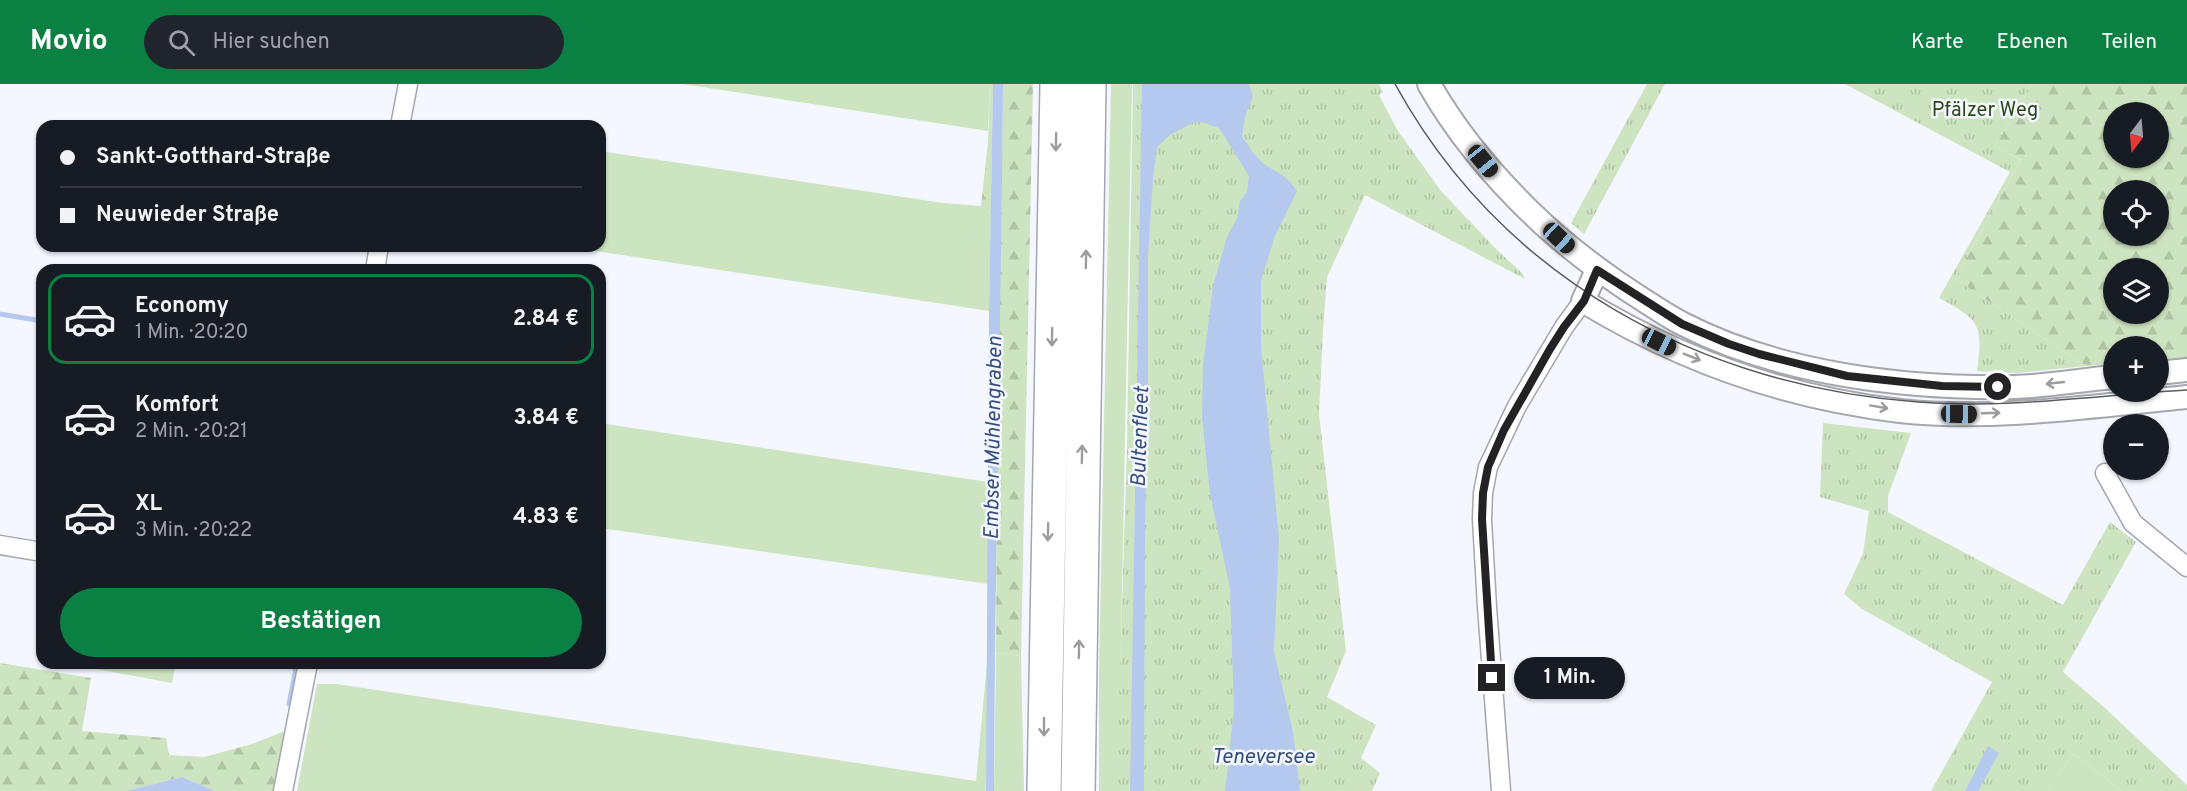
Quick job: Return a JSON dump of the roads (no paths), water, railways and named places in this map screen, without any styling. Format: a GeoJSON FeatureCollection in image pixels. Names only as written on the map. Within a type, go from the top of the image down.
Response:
{"type":"FeatureCollection","features":[{"type":"Feature","properties":{"kind":"highway"},"geometry":{"type":"LineString","coordinates":[[1044,791],[1057,84]]}},
{"type":"Feature","properties":{"kind":"highway"},"geometry":{"type":"LineString","coordinates":[[1078,791],[1089,84]]}},
{"type":"Feature","properties":{"kind":"street"},"geometry":{"type":"LineString","coordinates":[[401,120],[408,84]]}},
{"type":"Feature","properties":{"kind":"street"},"geometry":{"type":"LineString","coordinates":[[1428,84],[1450,118],[1506,189],[1569,248],[1597,270],[1682,324],[1729,344],[1806,367],[1847,376],[1942,386],[2016,387],[2103,378]]}},
{"type":"Feature","properties":{"kind":"street"},"geometry":{"type":"LineString","coordinates":[[1501,791],[1482,519],[1483,493],[1488,467],[1516,406],[1564,327],[1584,301],[1597,270]]}},
{"type":"Feature","properties":{"kind":"street"},"geometry":{"type":"LineString","coordinates":[[1584,301],[1608,316],[1677,351],[1732,373],[1806,394],[1899,411],[2014,413],[2187,397]]}},
{"type":"Feature","properties":{"kind":"street"},"geometry":{"type":"LineString","coordinates":[[2169,372],[2187,370]]}},
{"type":"Feature","properties":{"kind":"street"},"geometry":{"type":"LineString","coordinates":[[2109,480],[2133,523],[2187,567]]}},
{"type":"Feature","properties":{"kind":"street"},"geometry":{"type":"LineString","coordinates":[[0,545],[36,551]]}},
{"type":"Feature","properties":{"kind":"street"},"geometry":{"type":"LineString","coordinates":[[283,791],[307,669]]}},
{"type":"Feature","properties":{"kind":"water","name":"Embser Mühlengraben"},"geometry":{"type":"Polygon","coordinates":[[[993,84],[1003,84],[994,791],[986,791],[989,311],[993,84]]]}},
{"type":"Feature","properties":{"kind":"water","name":"Teneversee"},"geometry":{"type":"Polygon","coordinates":[[[1142,84],[1249,84],[1253,96],[1245,117],[1242,136],[1259,160],[1286,178],[1297,191],[1275,236],[1261,280],[1261,347],[1279,539],[1274,652],[1293,732],[1300,791],[1225,791],[1234,709],[1230,588],[1210,494],[1202,418],[1203,366],[1213,286],[1227,237],[1237,218],[1240,201],[1247,192],[1249,176],[1219,128],[1194,122],[1170,135],[1157,147],[1153,178],[1148,256],[1144,791],[1130,791],[1142,84]]]}},
{"type":"Feature","properties":{"kind":"water"},"geometry":{"type":"Polygon","coordinates":[[[1988,746],[1999,753],[1978,791],[1965,791],[1988,746]]]}},
{"type":"Feature","properties":{"kind":"water"},"geometry":{"type":"Polygon","coordinates":[[[182,777],[215,791],[126,791],[182,777]]]}},
{"type":"Feature","properties":{"kind":"waterway"},"geometry":{"type":"LineString","coordinates":[[0,314],[36,320]]}},
{"type":"Feature","properties":{"kind":"waterway"},"geometry":{"type":"LineString","coordinates":[[289,704],[296,669]]}},
{"type":"Feature","properties":{"kind":"tram line"},"geometry":{"type":"LineString","coordinates":[[1395,84],[1439,153],[1491,214],[1550,266],[1615,310],[1685,346],[1760,373],[1838,392],[1918,402],[2019,403],[2187,390]]}},
{"type":"Feature","properties":{"kind":"park label","name":"Pfälzer Weg"},"geometry":{"type":"Point","coordinates":[1985,111]}},
{"type":"Feature","properties":{"kind":"water label","name":"Bultenfleet"},"geometry":{"type":"Point","coordinates":[1141,437]}}]}
